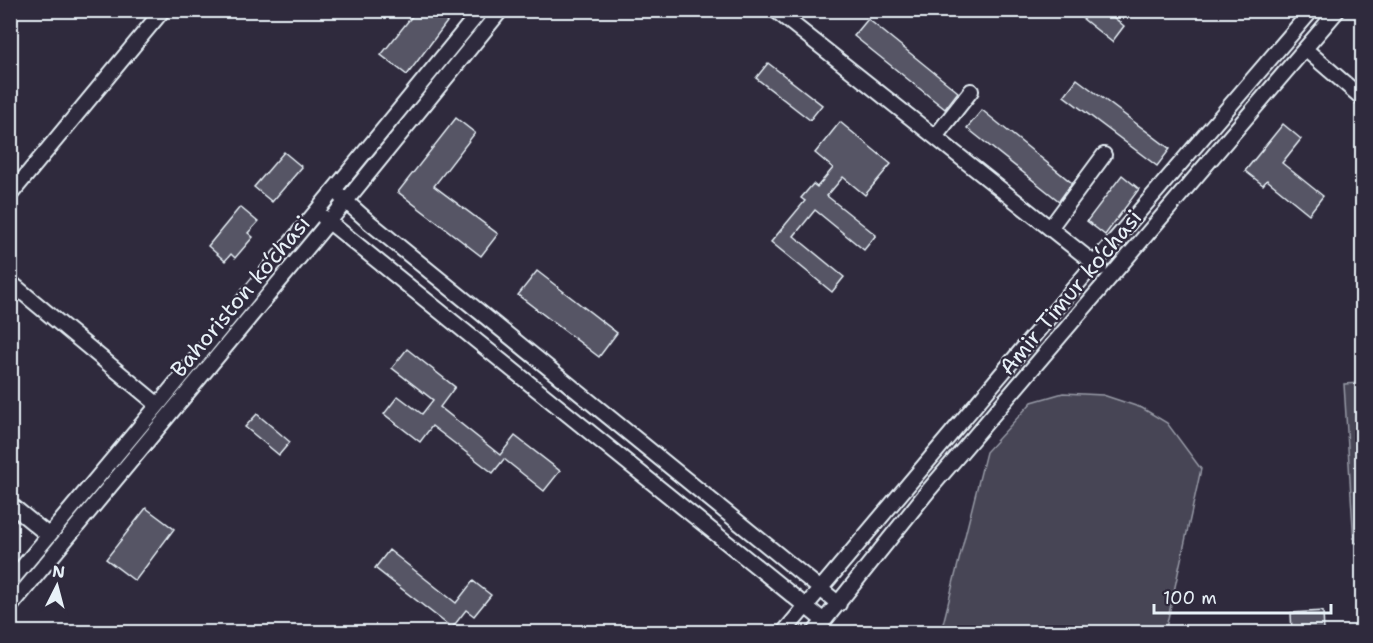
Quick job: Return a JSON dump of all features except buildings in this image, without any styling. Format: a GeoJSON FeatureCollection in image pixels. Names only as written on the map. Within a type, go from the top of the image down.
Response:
{"type":"FeatureCollection","features":[{"type":"Feature","properties":{"kind":"street"},"geometry":{"type":"LineString","coordinates":[[10,195],[163,10]]}},
{"type":"Feature","properties":{"kind":"street","name":"Bahoriston ko‘chasi"},"geometry":{"type":"LineString","coordinates":[[10,582],[159,405],[481,10]]}},
{"type":"Feature","properties":{"kind":"street","name":"Bahoriston ko‘chasi"},"geometry":{"type":"LineString","coordinates":[[10,607],[329,222],[501,10]]}},
{"type":"Feature","properties":{"kind":"street"},"geometry":{"type":"LineString","coordinates":[[775,10],[1111,276]]}},
{"type":"Feature","properties":{"kind":"street","name":"Amir Timur ko‘chasi"},"geometry":{"type":"LineString","coordinates":[[784,633],[1095,263],[1312,10]]}},
{"type":"Feature","properties":{"kind":"street","name":"Amir Timur ko‘chasi"},"geometry":{"type":"LineString","coordinates":[[815,633],[928,491],[1338,10]]}},
{"type":"Feature","properties":{"kind":"street"},"geometry":{"type":"LineString","coordinates":[[1305,49],[1362,98]]}},
{"type":"Feature","properties":{"kind":"street"},"geometry":{"type":"LineString","coordinates":[[934,136],[971,91]]}},
{"type":"Feature","properties":{"kind":"street"},"geometry":{"type":"LineString","coordinates":[[1050,228],[1104,155]]}},
{"type":"Feature","properties":{"kind":"street"},"geometry":{"type":"LineString","coordinates":[[334,190],[378,230],[839,604]]}},
{"type":"Feature","properties":{"kind":"street"},"geometry":{"type":"LineString","coordinates":[[316,211],[824,621]]}},
{"type":"Feature","properties":{"kind":"street"},"geometry":{"type":"LineString","coordinates":[[10,282],[159,405]]}},
{"type":"Feature","properties":{"kind":"street"},"geometry":{"type":"LineString","coordinates":[[10,504],[48,535]]}},
{"type":"Feature","properties":{"kind":"shaded area"},"geometry":{"type":"Polygon","coordinates":[[[1362,383],[1362,543],[1354,543],[1344,384],[1362,383]]]}},
{"type":"Feature","properties":{"kind":"shaded area"},"geometry":{"type":"Polygon","coordinates":[[[1063,393],[1103,395],[1142,408],[1167,423],[1201,469],[1165,632],[941,632],[986,452],[1032,402],[1063,393]]]}}]}
